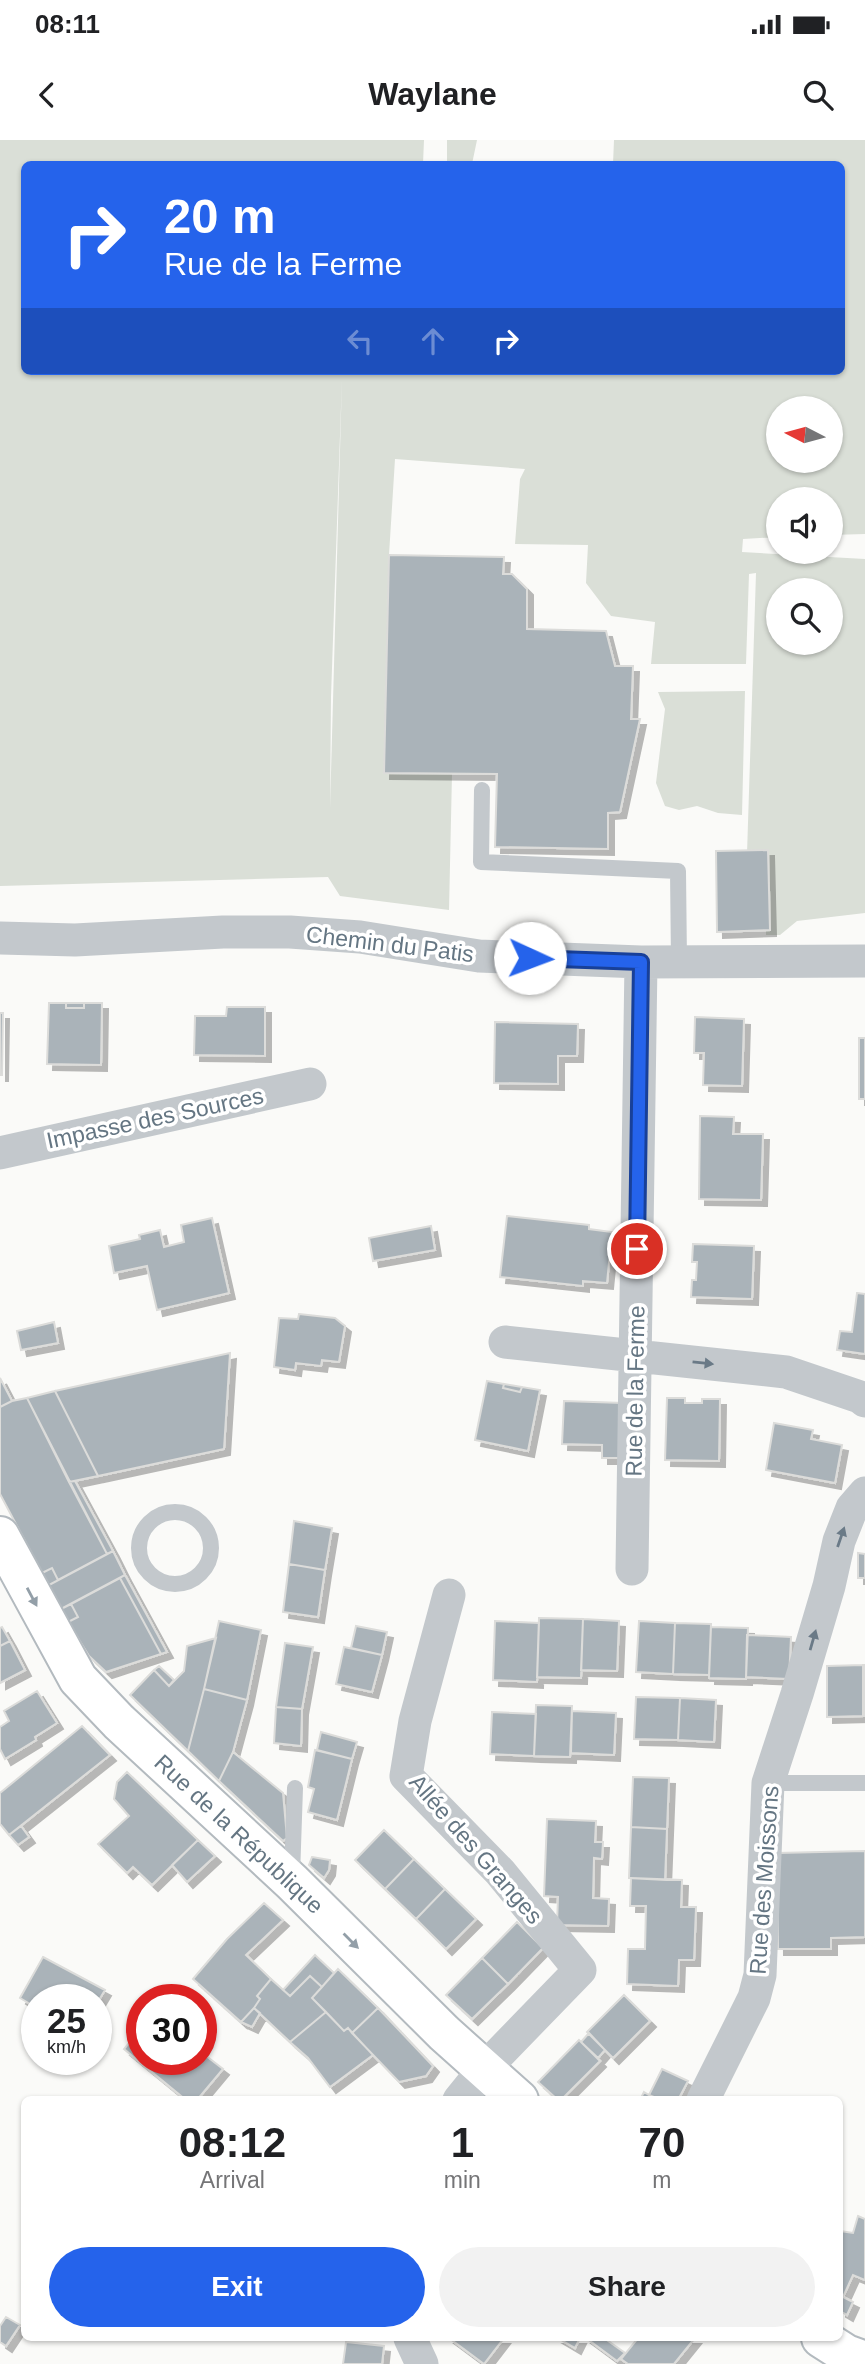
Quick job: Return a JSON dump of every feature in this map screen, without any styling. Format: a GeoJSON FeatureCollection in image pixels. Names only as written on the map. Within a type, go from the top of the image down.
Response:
{"type":"FeatureCollection","features":[{"type":"Feature","properties":{"kind":"street","name":"Chemin du Patis"},"geometry":{"type":"LineString","coordinates":[[0,938],[75,940],[223,932],[290,932],[360,937],[479,957],[641,962],[865,961]]}},
{"type":"Feature","properties":{"kind":"street","name":"Rue de la Ferme"},"geometry":{"type":"LineString","coordinates":[[632,1569],[641,962]]}},
{"type":"Feature","properties":{"kind":"street","name":"Impasse des Sources"},"geometry":{"type":"LineString","coordinates":[[0,1153],[310,1084]]}},
{"type":"Feature","properties":{"kind":"street"},"geometry":{"type":"LineString","coordinates":[[505,1342],[786,1371],[865,1401]]}},
{"type":"Feature","properties":{"kind":"street","name":"Rue des Moissons"},"geometry":{"type":"LineString","coordinates":[[705,2096],[754,1997],[760,1975],[768,1783],[829,1586],[839,1541],[852,1508],[865,1493]]}},
{"type":"Feature","properties":{"kind":"street","name":"Rue de la République"},"geometry":{"type":"LineString","coordinates":[[0,1536],[78,1679],[118,1722],[292,1882],[444,2033],[514,2096]]}},
{"type":"Feature","properties":{"kind":"street","name":"Allée des Granges"},"geometry":{"type":"LineString","coordinates":[[449,1595],[415,1721],[406,1776],[500,1872],[580,1970],[484,2069]]}},
{"type":"Feature","properties":{"kind":"street"},"geometry":{"type":"LineString","coordinates":[[462,2096],[484,2069]]}},
{"type":"Feature","properties":{"kind":"street"},"geometry":{"type":"LineString","coordinates":[[411,2341],[422,2364]]}},
{"type":"Feature","properties":{"kind":"street"},"geometry":{"type":"LineString","coordinates":[[826,2341],[846,2354],[865,2361]]}},
{"type":"Feature","properties":{"kind":"lane"},"geometry":{"type":"LineString","coordinates":[[482,790],[481,862],[678,872],[680,962]]}},
{"type":"Feature","properties":{"kind":"lane"},"geometry":{"type":"LineString","coordinates":[[170,1512],[184,1513],[197,1519],[206,1530],[211,1543],[210,1558],[204,1570],[193,1580],[180,1584],[166,1584],[153,1578],[143,1567],[139,1553],[140,1539],[146,1526],[156,1517],[170,1512]]}},
{"type":"Feature","properties":{"kind":"lane"},"geometry":{"type":"LineString","coordinates":[[768,1783],[865,1783]]}},
{"type":"Feature","properties":{"kind":"lane"},"geometry":{"type":"LineString","coordinates":[[292,1882],[295,1788]]}},
{"type":"Feature","properties":{"kind":"shaded area"},"geometry":{"type":"Polygon","coordinates":[[[0,140],[424,140],[423,161],[21,161],[21,375],[845,375],[845,161],[613,161],[614,140],[865,140],[865,534],[843,535],[843,487],[766,487],[766,538],[743,539],[742,552],[766,553],[766,564],[843,564],[843,558],[865,559],[865,913],[797,921],[780,935],[766,935],[765,854],[747,854],[756,573],[749,574],[746,664],[651,664],[655,622],[611,616],[586,583],[588,545],[515,544],[520,479],[525,469],[395,459],[389,555],[384,772],[452,774],[449,910],[340,896],[328,877],[0,886],[0,140]],[[342,378],[331,697],[330,809],[342,378]]]}},
{"type":"Feature","properties":{"kind":"shaded area"},"geometry":{"type":"Polygon","coordinates":[[[447,140],[477,140],[473,161],[447,161],[447,140]]]}},
{"type":"Feature","properties":{"kind":"shaded area"},"geometry":{"type":"Polygon","coordinates":[[[745,691],[742,815],[718,813],[697,806],[679,810],[665,806],[656,783],[665,709],[658,692],[745,691]]]}},
{"type":"Feature","properties":{"kind":"building"},"geometry":{"type":"Polygon","coordinates":[[[389,555],[504,557],[503,574],[512,574],[527,589],[527,629],[606,631],[615,666],[633,666],[631,719],[640,719],[620,812],[608,813],[608,849],[495,847],[497,774],[384,773],[389,555]]]}},
{"type":"Feature","properties":{"kind":"building"},"geometry":{"type":"Polygon","coordinates":[[[768,850],[770,930],[717,932],[716,851],[768,850]]]}},
{"type":"Feature","properties":{"kind":"building"},"geometry":{"type":"Polygon","coordinates":[[[49,1003],[66,1003],[66,1008],[84,1008],[84,1003],[102,1003],[101,1065],[47,1064],[49,1003]]]}},
{"type":"Feature","properties":{"kind":"building"},"geometry":{"type":"Polygon","coordinates":[[[66,1003],[84,1003],[84,1008],[66,1008],[66,1003]]]}},
{"type":"Feature","properties":{"kind":"building"},"geometry":{"type":"Polygon","coordinates":[[[227,1007],[265,1007],[265,1056],[194,1055],[195,1016],[226,1016],[227,1007]]]}},
{"type":"Feature","properties":{"kind":"building"},"geometry":{"type":"Polygon","coordinates":[[[0,1013],[3,1013],[2,1075],[0,1075],[0,1013]]]}},
{"type":"Feature","properties":{"kind":"building"},"geometry":{"type":"Polygon","coordinates":[[[695,1017],[744,1019],[742,1086],[703,1085],[704,1053],[694,1053],[695,1017]]]}},
{"type":"Feature","properties":{"kind":"building"},"geometry":{"type":"Polygon","coordinates":[[[495,1022],[578,1024],[577,1056],[558,1056],[558,1084],[494,1083],[495,1022]]]}},
{"type":"Feature","properties":{"kind":"building"},"geometry":{"type":"Polygon","coordinates":[[[859,1038],[865,1038],[865,1099],[859,1099],[859,1038]]]}},
{"type":"Feature","properties":{"kind":"building"},"geometry":{"type":"Polygon","coordinates":[[[700,1116],[734,1117],[733,1134],[763,1134],[761,1200],[699,1199],[700,1116]]]}},
{"type":"Feature","properties":{"kind":"building"},"geometry":{"type":"Polygon","coordinates":[[[507,1216],[589,1225],[589,1229],[612,1232],[607,1283],[583,1281],[583,1286],[500,1277],[507,1216]]]}},
{"type":"Feature","properties":{"kind":"building"},"geometry":{"type":"Polygon","coordinates":[[[212,1218],[229,1293],[157,1310],[147,1266],[114,1273],[109,1246],[140,1239],[139,1235],[160,1230],[164,1247],[184,1242],[181,1225],[212,1218]]]}},
{"type":"Feature","properties":{"kind":"building"},"geometry":{"type":"Polygon","coordinates":[[[431,1226],[435,1250],[373,1261],[369,1238],[431,1226]]]}},
{"type":"Feature","properties":{"kind":"building"},"geometry":{"type":"Polygon","coordinates":[[[693,1244],[754,1246],[752,1299],[691,1297],[697,1262],[692,1262],[693,1244]]]}},
{"type":"Feature","properties":{"kind":"building"},"geometry":{"type":"Polygon","coordinates":[[[857,1293],[865,1294],[865,1354],[837,1350],[840,1331],[852,1332],[857,1293]]]}},
{"type":"Feature","properties":{"kind":"building"},"geometry":{"type":"Polygon","coordinates":[[[299,1314],[335,1318],[345,1326],[339,1362],[322,1360],[321,1366],[296,1363],[295,1370],[274,1367],[279,1318],[298,1319],[299,1314]]]}},
{"type":"Feature","properties":{"kind":"building"},"geometry":{"type":"Polygon","coordinates":[[[54,1322],[58,1343],[21,1350],[17,1331],[54,1322]]]}},
{"type":"Feature","properties":{"kind":"building"},"geometry":{"type":"Polygon","coordinates":[[[230,1353],[224,1449],[98,1476],[55,1391],[230,1353]]]}},
{"type":"Feature","properties":{"kind":"building"},"geometry":{"type":"Polygon","coordinates":[[[0,1378],[12,1401],[0,1407],[0,1378]]]}},
{"type":"Feature","properties":{"kind":"building"},"geometry":{"type":"Polygon","coordinates":[[[487,1381],[504,1384],[503,1388],[520,1392],[522,1387],[540,1390],[528,1451],[475,1440],[487,1381]]]}},
{"type":"Feature","properties":{"kind":"building"},"geometry":{"type":"Polygon","coordinates":[[[504,1384],[522,1387],[520,1392],[503,1388],[504,1384]]]}},
{"type":"Feature","properties":{"kind":"building"},"geometry":{"type":"Polygon","coordinates":[[[55,1391],[98,1476],[69,1482],[27,1398],[55,1391]]]}},
{"type":"Feature","properties":{"kind":"building"},"geometry":{"type":"Polygon","coordinates":[[[27,1398],[107,1554],[58,1580],[52,1568],[42,1573],[0,1494],[0,1407],[27,1398]]]}},
{"type":"Feature","properties":{"kind":"building"},"geometry":{"type":"Polygon","coordinates":[[[667,1398],[685,1398],[685,1403],[720,1399],[719,1461],[665,1460],[667,1398]]]}},
{"type":"Feature","properties":{"kind":"building"},"geometry":{"type":"Polygon","coordinates":[[[564,1401],[623,1403],[621,1458],[602,1458],[602,1445],[562,1444],[564,1401]]]}},
{"type":"Feature","properties":{"kind":"building"},"geometry":{"type":"Polygon","coordinates":[[[774,1423],[813,1430],[811,1439],[842,1445],[835,1483],[766,1470],[774,1423]]]}},
{"type":"Feature","properties":{"kind":"building"},"geometry":{"type":"Polygon","coordinates":[[[75,1481],[113,1551],[107,1554],[69,1482],[75,1481]]]}},
{"type":"Feature","properties":{"kind":"building"},"geometry":{"type":"Polygon","coordinates":[[[294,1521],[332,1528],[325,1570],[289,1564],[294,1521]]]}},
{"type":"Feature","properties":{"kind":"building"},"geometry":{"type":"Polygon","coordinates":[[[113,1551],[125,1575],[61,1609],[49,1585],[113,1551]]]}},
{"type":"Feature","properties":{"kind":"building"},"geometry":{"type":"Polygon","coordinates":[[[858,1553],[865,1554],[865,1578],[858,1578],[858,1553]]]}},
{"type":"Feature","properties":{"kind":"building"},"geometry":{"type":"Polygon","coordinates":[[[289,1564],[325,1570],[318,1617],[283,1612],[289,1564]]]}},
{"type":"Feature","properties":{"kind":"building"},"geometry":{"type":"Polygon","coordinates":[[[52,1568],[58,1580],[49,1585],[42,1573],[52,1568]]]}},
{"type":"Feature","properties":{"kind":"building"},"geometry":{"type":"Polygon","coordinates":[[[125,1575],[167,1652],[161,1654],[120,1578],[125,1575]]]}},
{"type":"Feature","properties":{"kind":"building"},"geometry":{"type":"Polygon","coordinates":[[[120,1578],[161,1654],[106,1672],[89,1656],[68,1622],[78,1617],[71,1604],[120,1578]]]}},
{"type":"Feature","properties":{"kind":"building"},"geometry":{"type":"Polygon","coordinates":[[[71,1604],[78,1617],[68,1622],[61,1609],[71,1604]]]}},
{"type":"Feature","properties":{"kind":"building"},"geometry":{"type":"Polygon","coordinates":[[[539,1618],[583,1619],[581,1678],[537,1677],[539,1618]]]}},
{"type":"Feature","properties":{"kind":"building"},"geometry":{"type":"Polygon","coordinates":[[[583,1619],[619,1621],[617,1671],[581,1670],[583,1619]]]}},
{"type":"Feature","properties":{"kind":"building"},"geometry":{"type":"Polygon","coordinates":[[[219,1621],[261,1630],[247,1700],[204,1689],[219,1621]]]}},
{"type":"Feature","properties":{"kind":"building"},"geometry":{"type":"Polygon","coordinates":[[[495,1621],[539,1623],[537,1682],[493,1680],[495,1621]]]}},
{"type":"Feature","properties":{"kind":"building"},"geometry":{"type":"Polygon","coordinates":[[[639,1621],[675,1623],[673,1674],[636,1672],[639,1621]]]}},
{"type":"Feature","properties":{"kind":"building"},"geometry":{"type":"Polygon","coordinates":[[[675,1623],[711,1624],[709,1675],[673,1674],[675,1623]]]}},
{"type":"Feature","properties":{"kind":"building"},"geometry":{"type":"Polygon","coordinates":[[[356,1626],[387,1632],[382,1655],[351,1648],[356,1626]]]}},
{"type":"Feature","properties":{"kind":"building"},"geometry":{"type":"Polygon","coordinates":[[[2,1627],[10,1641],[0,1646],[0,1628],[2,1627]]]}},
{"type":"Feature","properties":{"kind":"building"},"geometry":{"type":"Polygon","coordinates":[[[711,1627],[748,1628],[746,1679],[709,1678],[711,1627]]]}},
{"type":"Feature","properties":{"kind":"building"},"geometry":{"type":"Polygon","coordinates":[[[747,1635],[791,1637],[789,1679],[746,1677],[747,1635]]]}},
{"type":"Feature","properties":{"kind":"building"},"geometry":{"type":"Polygon","coordinates":[[[216,1638],[188,1751],[130,1695],[154,1670],[169,1686],[184,1671],[187,1646],[216,1638]]]}},
{"type":"Feature","properties":{"kind":"building"},"geometry":{"type":"Polygon","coordinates":[[[10,1641],[25,1670],[0,1683],[0,1646],[10,1641]]]}},
{"type":"Feature","properties":{"kind":"building"},"geometry":{"type":"Polygon","coordinates":[[[285,1643],[313,1647],[302,1709],[276,1707],[285,1643]]]}},
{"type":"Feature","properties":{"kind":"building"},"geometry":{"type":"Polygon","coordinates":[[[344,1647],[382,1655],[372,1692],[336,1684],[344,1647]]]}},
{"type":"Feature","properties":{"kind":"building"},"geometry":{"type":"Polygon","coordinates":[[[863,1665],[863,1716],[827,1717],[827,1666],[863,1665]]]}},
{"type":"Feature","properties":{"kind":"building"},"geometry":{"type":"Polygon","coordinates":[[[865,1665],[865,1716],[863,1716],[865,1665]]]}},
{"type":"Feature","properties":{"kind":"building"},"geometry":{"type":"Polygon","coordinates":[[[159,1666],[174,1680],[169,1686],[154,1670],[159,1666]]]}},
{"type":"Feature","properties":{"kind":"building"},"geometry":{"type":"Polygon","coordinates":[[[204,1689],[247,1700],[233,1752],[219,1781],[188,1751],[204,1689]]]}},
{"type":"Feature","properties":{"kind":"building"},"geometry":{"type":"Polygon","coordinates":[[[37,1691],[57,1723],[5,1759],[0,1749],[0,1727],[9,1721],[4,1711],[37,1691]]]}},
{"type":"Feature","properties":{"kind":"building"},"geometry":{"type":"Polygon","coordinates":[[[636,1697],[680,1698],[678,1740],[634,1739],[636,1697]]]}},
{"type":"Feature","properties":{"kind":"building"},"geometry":{"type":"Polygon","coordinates":[[[680,1698],[716,1700],[714,1742],[678,1740],[680,1698]]]}},
{"type":"Feature","properties":{"kind":"building"},"geometry":{"type":"Polygon","coordinates":[[[536,1705],[572,1706],[570,1757],[534,1756],[536,1705]]]}},
{"type":"Feature","properties":{"kind":"building"},"geometry":{"type":"Polygon","coordinates":[[[276,1707],[302,1709],[301,1746],[274,1743],[276,1707]]]}},
{"type":"Feature","properties":{"kind":"building"},"geometry":{"type":"Polygon","coordinates":[[[572,1711],[616,1713],[614,1755],[571,1753],[572,1711]]]}},
{"type":"Feature","properties":{"kind":"building"},"geometry":{"type":"Polygon","coordinates":[[[492,1712],[536,1714],[534,1756],[490,1754],[492,1712]]]}},
{"type":"Feature","properties":{"kind":"building"},"geometry":{"type":"Polygon","coordinates":[[[82,1726],[110,1755],[9,1835],[0,1824],[0,1793],[82,1726]]]}},
{"type":"Feature","properties":{"kind":"building"},"geometry":{"type":"Polygon","coordinates":[[[321,1732],[357,1742],[352,1759],[317,1750],[321,1732]]]}},
{"type":"Feature","properties":{"kind":"building"},"geometry":{"type":"Polygon","coordinates":[[[315,1750],[352,1759],[337,1820],[308,1812],[314,1789],[308,1787],[315,1750]]]}},
{"type":"Feature","properties":{"kind":"building"},"geometry":{"type":"Polygon","coordinates":[[[233,1752],[283,1793],[287,1838],[283,1841],[219,1781],[233,1752]]]}},
{"type":"Feature","properties":{"kind":"building"},"geometry":{"type":"Polygon","coordinates":[[[127,1772],[198,1840],[152,1885],[133,1867],[127,1873],[98,1844],[129,1816],[114,1799],[117,1782],[127,1772]]]}},
{"type":"Feature","properties":{"kind":"building"},"geometry":{"type":"Polygon","coordinates":[[[633,1777],[669,1778],[667,1829],[631,1827],[633,1777]]]}},
{"type":"Feature","properties":{"kind":"building"},"geometry":{"type":"Polygon","coordinates":[[[547,1819],[596,1821],[595,1842],[603,1842],[602,1859],[594,1858],[593,1898],[609,1899],[608,1926],[557,1925],[558,1897],[544,1896],[547,1819]]]}},
{"type":"Feature","properties":{"kind":"building"},"geometry":{"type":"Polygon","coordinates":[[[21,1826],[29,1837],[18,1845],[9,1835],[21,1826]]]}},
{"type":"Feature","properties":{"kind":"building"},"geometry":{"type":"Polygon","coordinates":[[[631,1827],[667,1829],[665,1880],[629,1878],[631,1827]]]}},
{"type":"Feature","properties":{"kind":"building"},"geometry":{"type":"Polygon","coordinates":[[[384,1830],[414,1859],[385,1889],[355,1860],[384,1830]]]}},
{"type":"Feature","properties":{"kind":"building"},"geometry":{"type":"Polygon","coordinates":[[[198,1840],[215,1856],[187,1882],[172,1865],[198,1840]]]}},
{"type":"Feature","properties":{"kind":"building"},"geometry":{"type":"Polygon","coordinates":[[[865,1851],[865,1937],[831,1938],[831,1949],[778,1949],[777,1853],[865,1851]]]}},
{"type":"Feature","properties":{"kind":"building"},"geometry":{"type":"Polygon","coordinates":[[[312,1857],[330,1860],[329,1870],[324,1878],[309,1865],[312,1857]]]}},
{"type":"Feature","properties":{"kind":"building"},"geometry":{"type":"Polygon","coordinates":[[[414,1859],[445,1889],[416,1919],[385,1889],[414,1859]]]}},
{"type":"Feature","properties":{"kind":"building"},"geometry":{"type":"Polygon","coordinates":[[[631,1878],[682,1880],[681,1907],[696,1907],[694,1960],[679,1960],[678,1986],[627,1984],[628,1949],[645,1949],[646,1906],[630,1906],[631,1878]]]}},
{"type":"Feature","properties":{"kind":"building"},"geometry":{"type":"Polygon","coordinates":[[[445,1889],[476,1919],[446,1949],[416,1919],[445,1889]]]}},
{"type":"Feature","properties":{"kind":"building"},"geometry":{"type":"Polygon","coordinates":[[[264,1903],[283,1920],[246,1955],[271,1979],[257,1996],[260,1999],[254,2008],[241,2022],[217,2000],[217,1984],[199,1984],[193,1979],[227,1939],[264,1903]]]}},
{"type":"Feature","properties":{"kind":"building"},"geometry":{"type":"Polygon","coordinates":[[[517,1922],[543,1948],[508,1984],[482,1958],[517,1922]]]}},
{"type":"Feature","properties":{"kind":"building"},"geometry":{"type":"Polygon","coordinates":[[[315,1955],[334,1973],[322,1987],[310,1976],[290,1996],[283,1990],[315,1955]]]}},
{"type":"Feature","properties":{"kind":"building"},"geometry":{"type":"Polygon","coordinates":[[[43,1957],[94,1984],[28,1984],[43,1957]]]}},
{"type":"Feature","properties":{"kind":"building"},"geometry":{"type":"Polygon","coordinates":[[[482,1958],[508,1984],[472,2019],[446,1995],[482,1958]]]}},
{"type":"Feature","properties":{"kind":"building"},"geometry":{"type":"Polygon","coordinates":[[[338,1969],[378,2008],[352,2033],[348,2028],[344,2031],[312,1998],[338,1969]]]}},
{"type":"Feature","properties":{"kind":"building"},"geometry":{"type":"Polygon","coordinates":[[[310,1976],[322,1987],[312,1998],[326,2012],[290,2042],[254,2008],[260,1999],[257,1996],[271,1979],[290,1996],[310,1976]]]}},
{"type":"Feature","properties":{"kind":"building"},"geometry":{"type":"Polygon","coordinates":[[[624,1995],[650,2021],[613,2058],[587,2032],[624,1995]]]}},
{"type":"Feature","properties":{"kind":"building"},"geometry":{"type":"Polygon","coordinates":[[[254,2008],[260,2013],[252,2027],[241,2022],[254,2008]]]}},
{"type":"Feature","properties":{"kind":"building"},"geometry":{"type":"Polygon","coordinates":[[[378,2008],[433,2066],[426,2076],[399,2082],[352,2033],[378,2008]]]}},
{"type":"Feature","properties":{"kind":"building"},"geometry":{"type":"Polygon","coordinates":[[[326,2012],[344,2031],[348,2028],[373,2055],[330,2087],[308,2058],[290,2042],[326,2012]]]}},
{"type":"Feature","properties":{"kind":"building"},"geometry":{"type":"Polygon","coordinates":[[[589,2033],[605,2050],[598,2058],[581,2042],[589,2033]]]}},
{"type":"Feature","properties":{"kind":"building"},"geometry":{"type":"Polygon","coordinates":[[[579,2040],[600,2061],[565,2096],[554,2096],[538,2082],[579,2040]]]}},
{"type":"Feature","properties":{"kind":"building"},"geometry":{"type":"Polygon","coordinates":[[[217,2064],[223,2069],[200,2096],[181,2096],[156,2075],[217,2075],[217,2064]]]}},
{"type":"Feature","properties":{"kind":"building"},"geometry":{"type":"Polygon","coordinates":[[[662,2069],[688,2081],[680,2096],[649,2095],[662,2069]]]}},
{"type":"Feature","properties":{"kind":"building"},"geometry":{"type":"Polygon","coordinates":[[[858,2216],[865,2219],[865,2280],[853,2275],[843,2297],[843,2231],[853,2233],[858,2216]]]}},
{"type":"Feature","properties":{"kind":"building"},"geometry":{"type":"Polygon","coordinates":[[[843,2297],[853,2302],[847,2315],[843,2313],[843,2297]]]}},
{"type":"Feature","properties":{"kind":"building"},"geometry":{"type":"Polygon","coordinates":[[[6,2317],[20,2325],[6,2346],[0,2342],[0,2326],[6,2317]]]}},
{"type":"Feature","properties":{"kind":"building"},"geometry":{"type":"Polygon","coordinates":[[[453,2341],[502,2341],[484,2364],[453,2341]]]}},
{"type":"Feature","properties":{"kind":"building"},"geometry":{"type":"Polygon","coordinates":[[[563,2341],[578,2341],[575,2348],[563,2341]]]}},
{"type":"Feature","properties":{"kind":"building"},"geometry":{"type":"Polygon","coordinates":[[[590,2341],[608,2341],[625,2353],[617,2361],[590,2341]]]}},
{"type":"Feature","properties":{"kind":"building"},"geometry":{"type":"Polygon","coordinates":[[[636,2341],[693,2341],[674,2364],[628,2364],[621,2359],[636,2341]]]}},
{"type":"Feature","properties":{"kind":"building"},"geometry":{"type":"Polygon","coordinates":[[[346,2342],[384,2346],[382,2364],[343,2364],[346,2342]]]}},
{"type":"Feature","properties":{"kind":"route"},"geometry":{"type":"LineString","coordinates":[[530,958],[641,962],[637,1249]]}}]}
